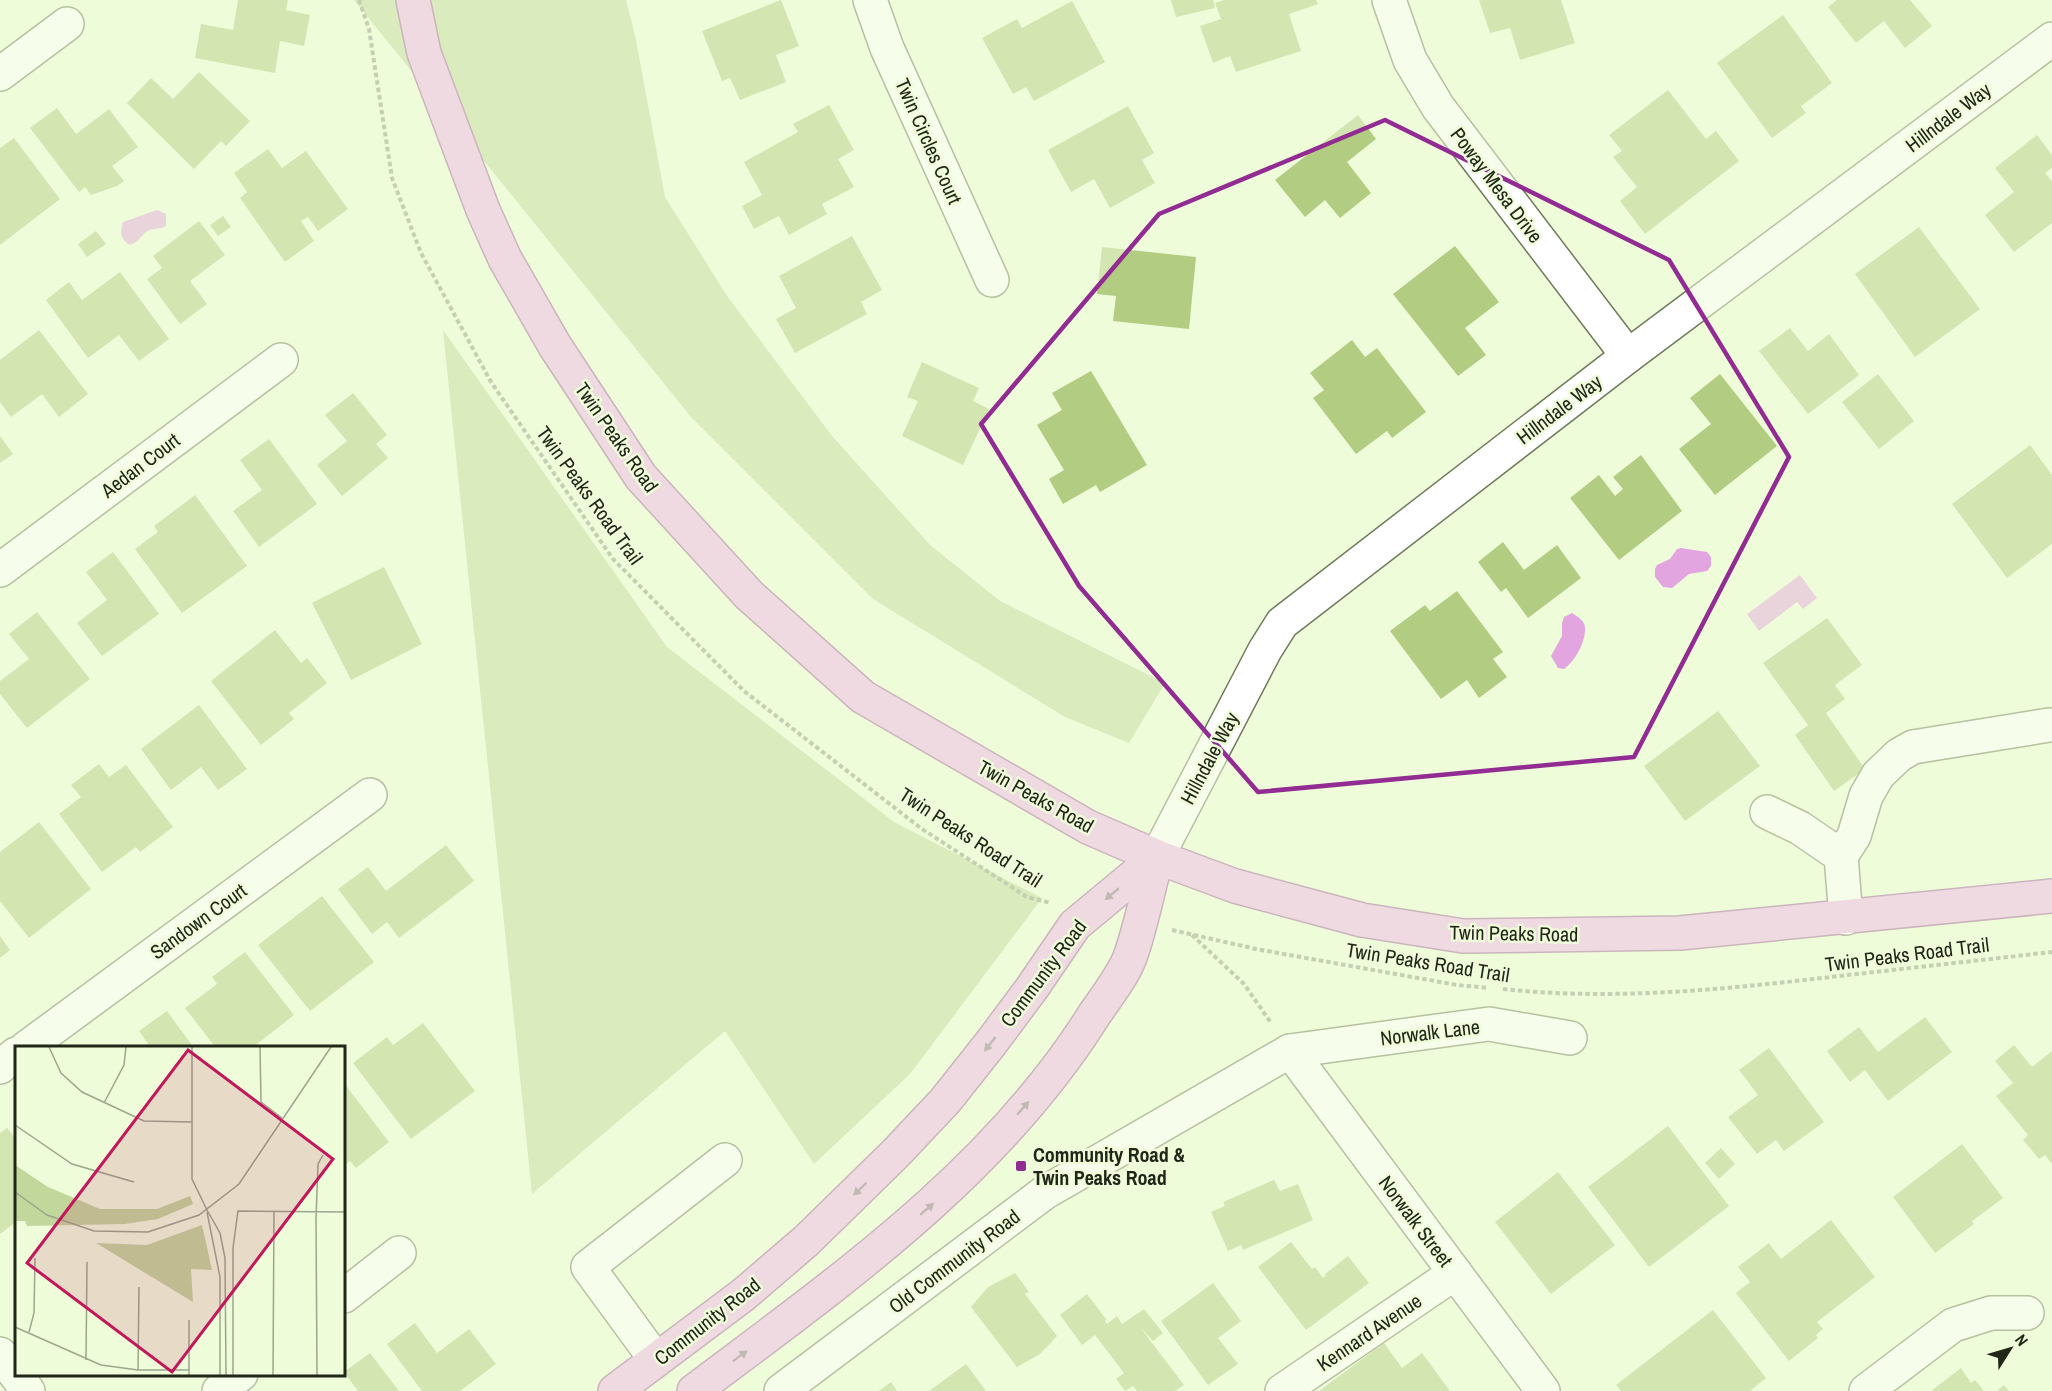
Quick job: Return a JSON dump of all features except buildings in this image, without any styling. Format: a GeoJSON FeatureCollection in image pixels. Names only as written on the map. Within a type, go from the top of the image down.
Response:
{"type":"FeatureCollection","features":[{"type":"Feature","properties":{"kind":"main road","name":"Twin Peaks Road"},"geometry":{"type":"LineString","coordinates":[[413,0],[424,53],[483,210],[505,259],[555,346],[641,477],[749,595],[863,697],[1088,827],[1157,857],[1235,886],[1350,917],[1463,936],[1680,933],[2052,896]]}},
{"type":"Feature","properties":{"kind":"main road","name":"Community Road"},"geometry":{"type":"LineString","coordinates":[[615,1391],[743,1295],[806,1241],[895,1154],[945,1101],[984,1052],[1032,988],[1075,924],[1157,857]]}},
{"type":"Feature","properties":{"kind":"main road"},"geometry":{"type":"LineString","coordinates":[[694,1391],[884,1245],[927,1209],[965,1172],[1022,1110],[1075,1046],[1129,959],[1157,857]]}},
{"type":"Feature","properties":{"kind":"street","name":"Twin Circles Court"},"geometry":{"type":"LineString","coordinates":[[870,0],[887,48],[992,280]]}},
{"type":"Feature","properties":{"kind":"street","name":"Poway Mesa Drive"},"geometry":{"type":"LineString","coordinates":[[1389,0],[1410,60],[1438,107],[1628,356]]}},
{"type":"Feature","properties":{"kind":"street"},"geometry":{"type":"LineString","coordinates":[[0,74],[67,24]]}},
{"type":"Feature","properties":{"kind":"street","name":"Hillndale Way"},"geometry":{"type":"LineString","coordinates":[[1157,857],[1281,623],[1628,356],[2052,39]]}},
{"type":"Feature","properties":{"kind":"street","name":"Aedan Court"},"geometry":{"type":"LineString","coordinates":[[0,570],[281,360]]}},
{"type":"Feature","properties":{"kind":"street"},"geometry":{"type":"LineString","coordinates":[[1846,918],[1841,856],[1854,836],[1866,796],[1878,775],[1899,755],[1913,747],[2051,732]]}},
{"type":"Feature","properties":{"kind":"street","name":"Sandown Court"},"geometry":{"type":"LineString","coordinates":[[27,1046],[370,795]]}},
{"type":"Feature","properties":{"kind":"street"},"geometry":{"type":"LineString","coordinates":[[1767,812],[1800,828],[1841,856]]}},
{"type":"Feature","properties":{"kind":"street","name":"Norwalk Lane"},"geometry":{"type":"LineString","coordinates":[[1290,1051],[1489,1024],[1570,1038]]}},
{"type":"Feature","properties":{"kind":"street","name":"Norwalk Street"},"geometry":{"type":"LineString","coordinates":[[1290,1051],[1543,1391]]}},
{"type":"Feature","properties":{"kind":"street","name":"Old Community Road"},"geometry":{"type":"LineString","coordinates":[[781,1391],[1044,1193],[1290,1051]]}},
{"type":"Feature","properties":{"kind":"street"},"geometry":{"type":"LineString","coordinates":[[0,1066],[15,1055]]}},
{"type":"Feature","properties":{"kind":"street"},"geometry":{"type":"LineString","coordinates":[[656,1360],[588,1267],[725,1160]]}},
{"type":"Feature","properties":{"kind":"street"},"geometry":{"type":"LineString","coordinates":[[345,1295],[399,1253]]}},
{"type":"Feature","properties":{"kind":"street","name":"Kennard Avenue"},"geometry":{"type":"LineString","coordinates":[[1282,1391],[1455,1273]]}},
{"type":"Feature","properties":{"kind":"street"},"geometry":{"type":"LineString","coordinates":[[1866,1391],[1953,1325],[1991,1313],[2028,1313]]}},
{"type":"Feature","properties":{"kind":"street"},"geometry":{"type":"LineString","coordinates":[[0,1354],[15,1374]]}},
{"type":"Feature","properties":{"kind":"street"},"geometry":{"type":"LineString","coordinates":[[17,1376],[28,1391]]}},
{"type":"Feature","properties":{"kind":"street"},"geometry":{"type":"LineString","coordinates":[[219,1391],[238,1376]]}},
{"type":"Feature","properties":{"kind":"path","name":"Twin Peaks Road Trail"},"geometry":{"type":"LineString","coordinates":[[359,0],[369,29],[392,178],[421,252],[491,382],[613,559],[744,691],[922,829],[1027,897],[1091,912]]}},
{"type":"Feature","properties":{"kind":"path","name":"Twin Peaks Road Trail"},"geometry":{"type":"LineString","coordinates":[[1139,922],[1256,949],[1446,983],[1491,988]]}},
{"type":"Feature","properties":{"kind":"path"},"geometry":{"type":"LineString","coordinates":[[1191,934],[1244,984],[1290,1051]]}},
{"type":"Feature","properties":{"kind":"path","name":"Twin Peaks Road Trail"},"geometry":{"type":"LineString","coordinates":[[1502,989],[1547,994],[1619,994],[1742,988],[2052,952]]}},
{"type":"Feature","properties":{"kind":"highlighted area"},"geometry":{"type":"Polygon","coordinates":[[[1385,120],[1669,260],[1789,457],[1634,757],[1258,792],[1079,586],[981,424],[1159,214],[1385,120]]]}},
{"type":"Feature","properties":{"kind":"green space"},"geometry":{"type":"Polygon","coordinates":[[[354,0],[626,0],[635,35],[665,197],[727,296],[832,436],[930,545],[1000,601],[1165,683],[1129,743],[1065,717],[873,599],[691,417],[354,0]]]}},
{"type":"Feature","properties":{"kind":"green space"},"geometry":{"type":"Polygon","coordinates":[[[443,330],[667,647],[894,822],[1042,898],[910,1074],[814,1164],[725,1031],[532,1194],[443,330]]]}},
{"type":"Feature","properties":{"kind":"shaded area"},"geometry":{"type":"Polygon","coordinates":[[[157,210],[166,214],[166,226],[148,230],[130,245],[124,240],[121,233],[123,222],[157,210]]]}},
{"type":"Feature","properties":{"kind":"shaded area"},"geometry":{"type":"Polygon","coordinates":[[[1677,549],[1707,552],[1711,557],[1711,566],[1707,571],[1689,574],[1672,588],[1663,587],[1655,577],[1655,569],[1657,565],[1670,559],[1677,549]]]}},
{"type":"Feature","properties":{"kind":"shaded area"},"geometry":{"type":"Polygon","coordinates":[[[1800,575],[1817,598],[1803,609],[1797,602],[1759,631],[1747,614],[1800,575]]]}},
{"type":"Feature","properties":{"kind":"shaded area"},"geometry":{"type":"Polygon","coordinates":[[[1572,613],[1585,627],[1584,639],[1572,661],[1564,669],[1558,668],[1551,656],[1562,636],[1564,617],[1572,613]]]}},
{"type":"Feature","properties":{"kind":"place","name":"Community Road & Twin Peaks Road"},"geometry":{"type":"Point","coordinates":[1021,1166]}}]}
